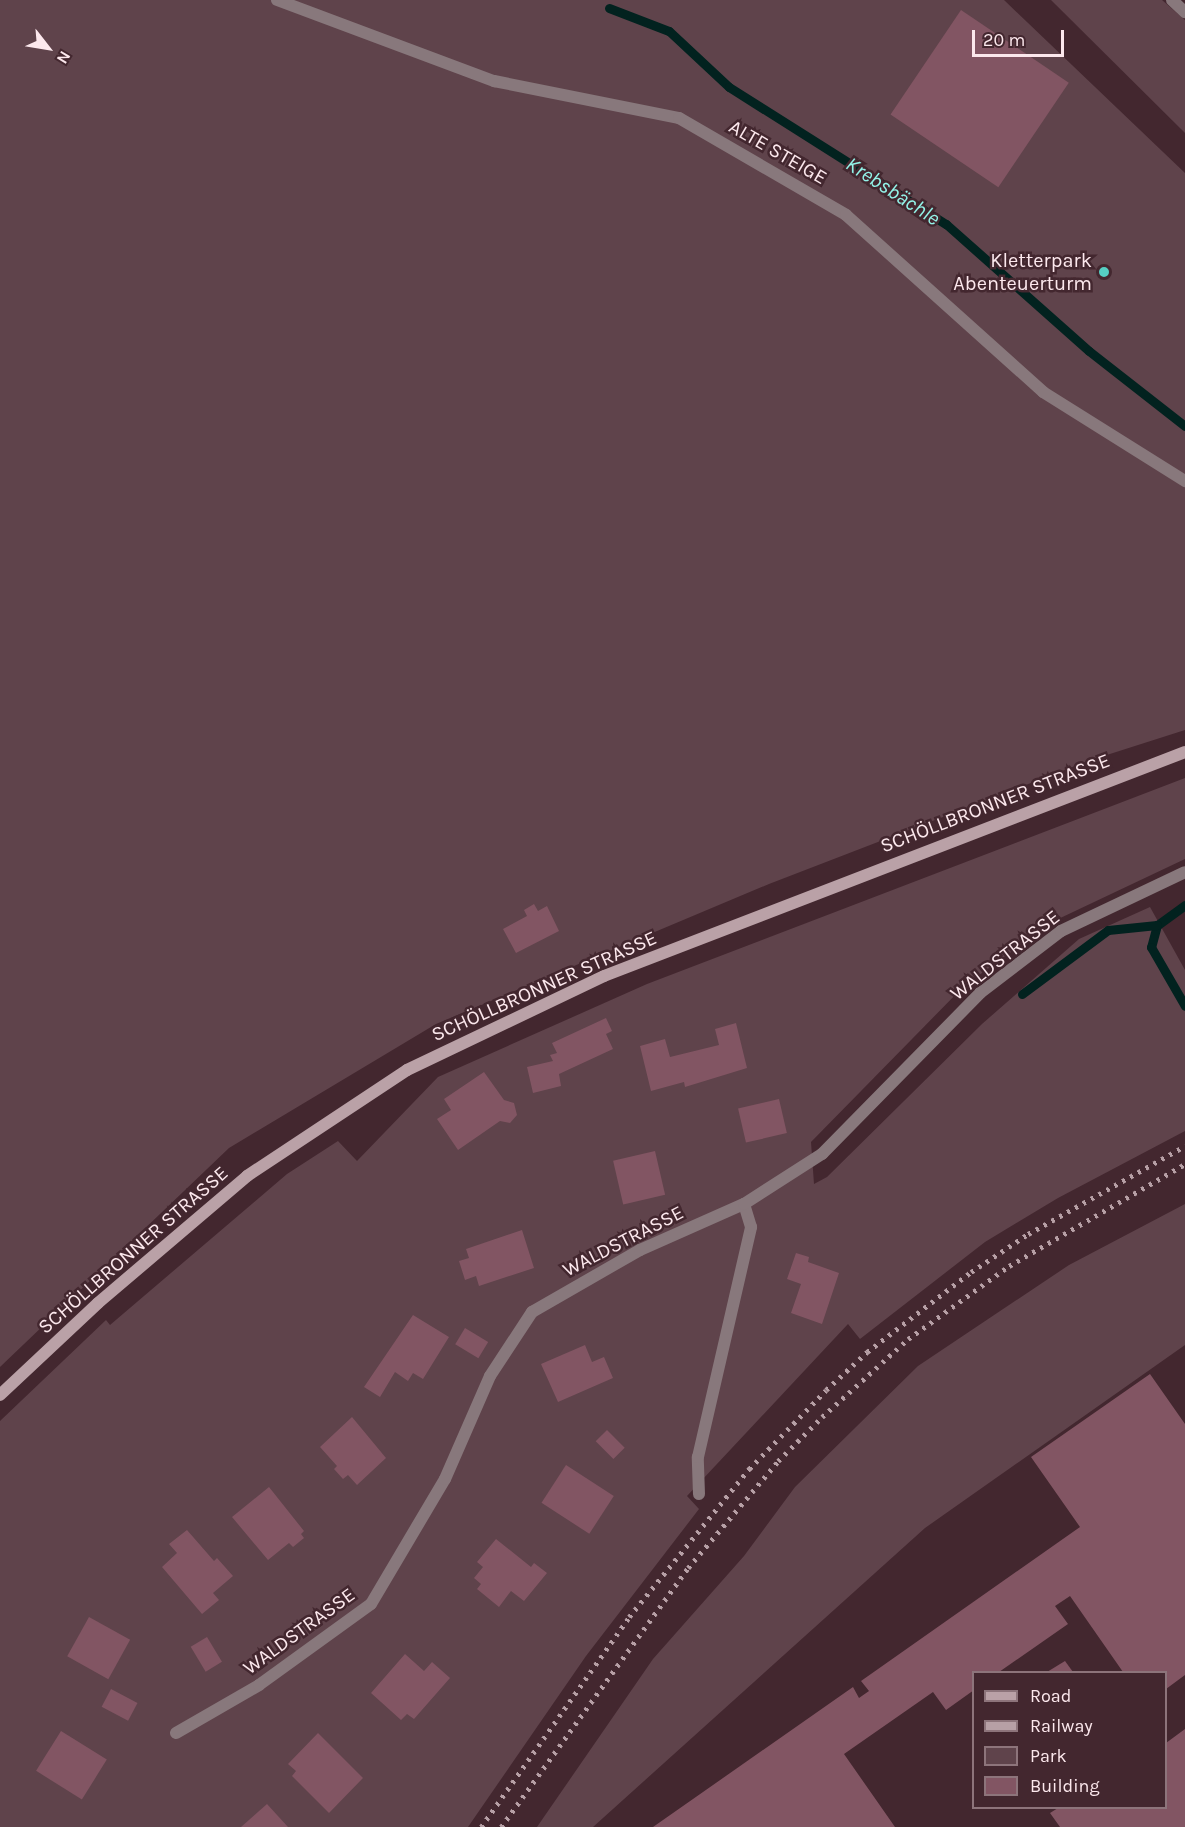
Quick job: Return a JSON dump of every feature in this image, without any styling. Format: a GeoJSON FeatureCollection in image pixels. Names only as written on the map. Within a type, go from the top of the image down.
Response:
{"type":"FeatureCollection","features":[{"type":"Feature","properties":{"kind":"main road","name":"SCHÖLLBRONNER STRASSE"},"geometry":{"type":"LineString","coordinates":[[0,1395],[98,1303],[247,1176],[407,1070],[604,976],[1185,752]]}},
{"type":"Feature","properties":{"kind":"street","name":"ALTE STEIGE"},"geometry":{"type":"LineString","coordinates":[[277,0],[494,81],[679,118],[846,214],[1043,392],[1185,480]]}},
{"type":"Feature","properties":{"kind":"street"},"geometry":{"type":"LineString","coordinates":[[1172,0],[1185,12]]}},
{"type":"Feature","properties":{"kind":"street","name":"WALDSTRASSE"},"geometry":{"type":"LineString","coordinates":[[176,1733],[259,1686],[371,1604],[445,1479],[490,1376],[532,1312],[640,1250],[744,1204],[822,1154],[980,993],[1061,932],[1185,872]]}},
{"type":"Feature","properties":{"kind":"street"},"geometry":{"type":"LineString","coordinates":[[699,1494],[698,1457],[751,1227],[744,1204]]}},
{"type":"Feature","properties":{"kind":"green space"},"geometry":{"type":"Polygon","coordinates":[[[0,0],[1004,0],[1185,173],[1185,730],[1088,761],[769,884],[436,1024],[229,1148],[0,1367],[0,0]]]}},
{"type":"Feature","properties":{"kind":"green space"},"geometry":{"type":"Polygon","coordinates":[[[1051,0],[1162,0],[1185,20],[1185,133],[1051,0]]]}},
{"type":"Feature","properties":{"kind":"green space"},"geometry":{"type":"Polygon","coordinates":[[[1185,778],[1185,859],[1054,921],[964,986],[811,1142],[814,1184],[827,1177],[982,1024],[1079,939],[1150,907],[1185,970],[1185,1131],[1058,1198],[985,1242],[860,1339],[848,1324],[687,1496],[699,1509],[586,1656],[468,1827],[0,1827],[0,1421],[106,1320],[110,1325],[287,1174],[338,1141],[357,1161],[438,1077],[647,984],[1185,778]]]}},
{"type":"Feature","properties":{"kind":"green space"},"geometry":{"type":"Polygon","coordinates":[[[1185,1204],[1185,1345],[925,1528],[593,1827],[537,1827],[653,1659],[744,1556],[795,1487],[918,1366],[1069,1265],[1185,1204]]]}},
{"type":"Feature","properties":{"kind":"building"},"geometry":{"type":"Polygon","coordinates":[[[961,10],[1069,83],[998,187],[891,114],[961,10]]]}},
{"type":"Feature","properties":{"kind":"building"},"geometry":{"type":"Polygon","coordinates":[[[534,904],[538,911],[547,906],[559,931],[516,953],[503,929],[527,916],[524,910],[534,904]]]}},
{"type":"Feature","properties":{"kind":"building"},"geometry":{"type":"Polygon","coordinates":[[[606,1018],[612,1031],[606,1034],[613,1049],[559,1074],[561,1086],[533,1093],[527,1067],[553,1061],[550,1055],[557,1053],[552,1043],[606,1018]]]}},
{"type":"Feature","properties":{"kind":"building"},"geometry":{"type":"Polygon","coordinates":[[[736,1023],[747,1068],[685,1087],[684,1082],[651,1091],[640,1046],[665,1039],[670,1057],[719,1045],[715,1029],[736,1023]]]}},
{"type":"Feature","properties":{"kind":"building"},"geometry":{"type":"Polygon","coordinates":[[[484,1072],[504,1100],[514,1103],[517,1115],[510,1123],[500,1121],[458,1150],[437,1119],[451,1110],[444,1099],[484,1072]]]}},
{"type":"Feature","properties":{"kind":"building"},"geometry":{"type":"Polygon","coordinates":[[[779,1099],[787,1133],[746,1143],[738,1108],[779,1099]]]}},
{"type":"Feature","properties":{"kind":"building"},"geometry":{"type":"Polygon","coordinates":[[[655,1151],[665,1195],[623,1205],[613,1161],[655,1151]]]}},
{"type":"Feature","properties":{"kind":"building"},"geometry":{"type":"Polygon","coordinates":[[[522,1230],[534,1268],[479,1286],[476,1276],[465,1280],[459,1261],[469,1258],[466,1249],[522,1230]]]}},
{"type":"Feature","properties":{"kind":"building"},"geometry":{"type":"Polygon","coordinates":[[[796,1253],[809,1257],[808,1262],[839,1273],[822,1324],[791,1313],[801,1284],[787,1279],[796,1253]]]}},
{"type":"Feature","properties":{"kind":"building"},"geometry":{"type":"Polygon","coordinates":[[[413,1315],[449,1337],[423,1379],[413,1373],[408,1381],[395,1372],[380,1397],[364,1387],[413,1315]]]}},
{"type":"Feature","properties":{"kind":"building"},"geometry":{"type":"Polygon","coordinates":[[[465,1328],[488,1342],[478,1358],[455,1344],[465,1328]]]}},
{"type":"Feature","properties":{"kind":"building"},"geometry":{"type":"Polygon","coordinates":[[[585,1345],[592,1362],[604,1357],[613,1378],[558,1402],[541,1364],[585,1345]]]}},
{"type":"Feature","properties":{"kind":"building"},"geometry":{"type":"Polygon","coordinates":[[[1150,1374],[1185,1424],[1185,1675],[1167,1688],[1167,1671],[1122,1671],[1070,1596],[1055,1606],[1068,1624],[1000,1671],[972,1671],[972,1691],[946,1710],[933,1692],[844,1754],[895,1827],[653,1827],[853,1687],[859,1698],[869,1691],[861,1681],[1080,1527],[1031,1457],[1150,1374]]]}},
{"type":"Feature","properties":{"kind":"building"},"geometry":{"type":"Polygon","coordinates":[[[352,1417],[386,1458],[357,1485],[348,1475],[343,1479],[334,1469],[337,1466],[320,1447],[352,1417]]]}},
{"type":"Feature","properties":{"kind":"building"},"geometry":{"type":"Polygon","coordinates":[[[607,1430],[625,1448],[613,1459],[596,1441],[607,1430]]]}},
{"type":"Feature","properties":{"kind":"building"},"geometry":{"type":"Polygon","coordinates":[[[566,1465],[614,1496],[589,1534],[541,1503],[566,1465]]]}},
{"type":"Feature","properties":{"kind":"building"},"geometry":{"type":"Polygon","coordinates":[[[269,1487],[304,1531],[301,1534],[304,1538],[293,1547],[289,1543],[268,1560],[232,1517],[269,1487]]]}},
{"type":"Feature","properties":{"kind":"building"},"geometry":{"type":"Polygon","coordinates":[[[187,1530],[214,1561],[217,1558],[233,1576],[213,1593],[219,1600],[202,1614],[162,1567],[177,1553],[169,1544],[187,1530]]]}},
{"type":"Feature","properties":{"kind":"building"},"geometry":{"type":"Polygon","coordinates":[[[496,1539],[531,1567],[534,1563],[547,1573],[524,1601],[511,1591],[499,1607],[477,1589],[481,1584],[474,1578],[483,1567],[477,1562],[496,1539]]]}},
{"type":"Feature","properties":{"kind":"building"},"geometry":{"type":"Polygon","coordinates":[[[89,1617],[130,1640],[108,1679],[67,1656],[89,1617]]]}},
{"type":"Feature","properties":{"kind":"building"},"geometry":{"type":"Polygon","coordinates":[[[207,1637],[222,1662],[206,1672],[191,1647],[207,1637]]]}},
{"type":"Feature","properties":{"kind":"building"},"geometry":{"type":"Polygon","coordinates":[[[405,1654],[424,1671],[432,1662],[450,1678],[414,1719],[407,1714],[401,1720],[371,1693],[405,1654]]]}},
{"type":"Feature","properties":{"kind":"building"},"geometry":{"type":"Polygon","coordinates":[[[1065,1661],[1072,1671],[1049,1671],[1065,1661]]]}},
{"type":"Feature","properties":{"kind":"building"},"geometry":{"type":"Polygon","coordinates":[[[111,1689],[137,1703],[128,1721],[102,1707],[111,1689]]]}},
{"type":"Feature","properties":{"kind":"building"},"geometry":{"type":"Polygon","coordinates":[[[1185,1729],[1185,1827],[1060,1827],[1050,1813],[1056,1809],[1167,1809],[1167,1742],[1185,1729]]]}},
{"type":"Feature","properties":{"kind":"building"},"geometry":{"type":"Polygon","coordinates":[[[61,1731],[107,1760],[82,1799],[36,1771],[61,1731]]]}},
{"type":"Feature","properties":{"kind":"building"},"geometry":{"type":"Polygon","coordinates":[[[318,1733],[363,1778],[329,1813],[292,1776],[296,1771],[288,1764],[318,1733]]]}},
{"type":"Feature","properties":{"kind":"building"},"geometry":{"type":"Polygon","coordinates":[[[267,1804],[288,1827],[241,1827],[267,1804]]]}},
{"type":"Feature","properties":{"kind":"waterway","name":"Krebsbächle"},"geometry":{"type":"LineString","coordinates":[[609,8],[669,31],[729,87],[946,224],[1089,351],[1185,426]]}},
{"type":"Feature","properties":{"kind":"waterway","name":"Krebsbächle"},"geometry":{"type":"LineString","coordinates":[[1185,905],[1157,925],[1151,947],[1185,1006]]}},
{"type":"Feature","properties":{"kind":"waterway"},"geometry":{"type":"LineString","coordinates":[[1022,994],[1108,930],[1157,925]]}},
{"type":"Feature","properties":{"kind":"railway"},"geometry":{"type":"LineString","coordinates":[[481,1827],[629,1617],[749,1469],[826,1390],[867,1352],[971,1272],[1028,1234],[1185,1146]]}},
{"type":"Feature","properties":{"kind":"railway"},"geometry":{"type":"LineString","coordinates":[[501,1827],[688,1568],[778,1461],[822,1417],[908,1339],[1009,1266],[1185,1164]]}},
{"type":"Feature","properties":{"kind":"place","name":"Kletterpark Abenteuerturm"},"geometry":{"type":"Point","coordinates":[1104,272]}}]}
